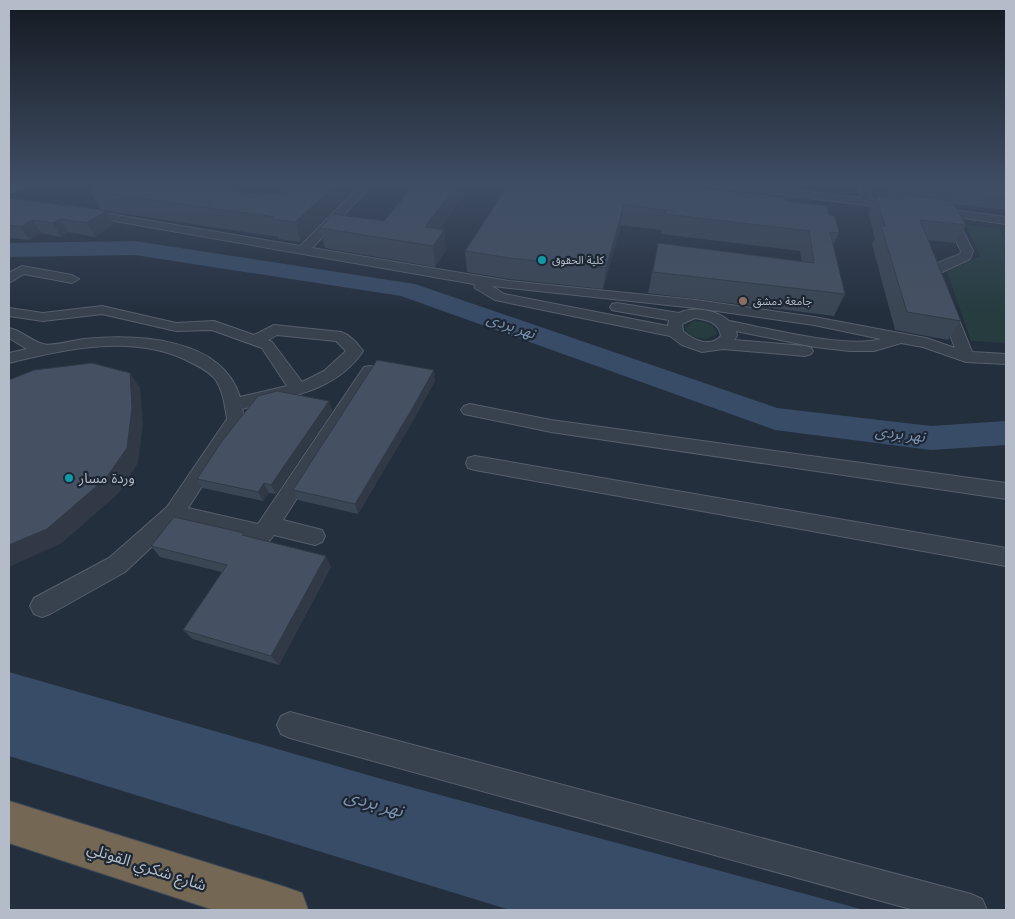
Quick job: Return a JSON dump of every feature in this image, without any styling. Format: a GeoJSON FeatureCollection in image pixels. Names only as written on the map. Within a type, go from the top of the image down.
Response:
{"type":"FeatureCollection","features":[{"type":"Feature","properties":{"kind":"highway","name":"شارع شكري القوتلي"},"geometry":{"type":"LineString","coordinates":[[9,822],[285,910]]}},
{"type":"Feature","properties":{"kind":"street"},"geometry":{"type":"LineString","coordinates":[[166,226],[686,317]]}},
{"type":"Feature","properties":{"kind":"street"},"geometry":{"type":"LineString","coordinates":[[302,250],[326,226]]}},
{"type":"Feature","properties":{"kind":"street"},"geometry":{"type":"LineString","coordinates":[[955,226],[967,251],[965,256],[935,269],[933,272],[966,357]]}},
{"type":"Feature","properties":{"kind":"street"},"geometry":{"type":"LineString","coordinates":[[9,279],[22,270],[72,279]]}},
{"type":"Feature","properties":{"kind":"street"},"geometry":{"type":"LineString","coordinates":[[874,346],[815,342],[726,325],[712,317],[686,317],[480,285],[500,297],[686,317],[814,321],[926,343],[966,357],[1006,359]]}},
{"type":"Feature","properties":{"kind":"street"},"geometry":{"type":"LineString","coordinates":[[9,312],[43,317],[102,310],[176,327],[214,325],[267,345],[298,389]]}},
{"type":"Feature","properties":{"kind":"street"},"geometry":{"type":"LineString","coordinates":[[686,317],[679,337],[704,347],[721,344],[842,353],[901,338]]}},
{"type":"Feature","properties":{"kind":"street"},"geometry":{"type":"LineString","coordinates":[[814,321],[815,342]]}},
{"type":"Feature","properties":{"kind":"street"},"geometry":{"type":"LineString","coordinates":[[721,344],[729,336],[726,325]]}},
{"type":"Feature","properties":{"kind":"street"},"geometry":{"type":"LineString","coordinates":[[233,405],[321,382],[344,366],[355,351],[341,337],[274,330],[255,341]]}},
{"type":"Feature","properties":{"kind":"street"},"geometry":{"type":"LineString","coordinates":[[9,332],[43,351]]}},
{"type":"Feature","properties":{"kind":"street"},"geometry":{"type":"LineString","coordinates":[[9,358],[96,342],[163,344],[190,354],[219,373],[230,395],[236,420],[174,514],[117,564],[42,606]]}},
{"type":"Feature","properties":{"kind":"street"},"geometry":{"type":"LineString","coordinates":[[174,514],[263,534],[370,370]]}},
{"type":"Feature","properties":{"kind":"street"},"geometry":{"type":"LineString","coordinates":[[470,410],[561,428],[1006,490]]}},
{"type":"Feature","properties":{"kind":"street"},"geometry":{"type":"LineString","coordinates":[[475,463],[1006,557]]}},
{"type":"Feature","properties":{"kind":"street"},"geometry":{"type":"LineString","coordinates":[[269,525],[315,536]]}},
{"type":"Feature","properties":{"kind":"street"},"geometry":{"type":"LineString","coordinates":[[290,725],[971,910]]}},
{"type":"Feature","properties":{"kind":"green space"},"geometry":{"type":"Polygon","coordinates":[[[966,226],[999,228],[1006,243],[1006,343],[971,341],[947,272],[980,256],[966,226]]]}},
{"type":"Feature","properties":{"kind":"green space"},"geometry":{"type":"Polygon","coordinates":[[[693,321],[710,324],[717,332],[716,335],[706,339],[691,336],[685,328],[693,321]]]}},
{"type":"Feature","properties":{"kind":"water"},"geometry":{"type":"Polygon","coordinates":[[[9,672],[385,780],[864,910],[510,910],[9,756],[9,672]]]}},
{"type":"Feature","properties":{"kind":"building"},"geometry":{"type":"Polygon","coordinates":[[[322,226],[426,226],[444,230],[433,246],[320,228],[322,226]]]}},
{"type":"Feature","properties":{"kind":"building"},"geometry":{"type":"Polygon","coordinates":[[[482,226],[618,226],[606,268],[509,258],[465,251],[482,226]]]}},
{"type":"Feature","properties":{"kind":"building"},"geometry":{"type":"Polygon","coordinates":[[[766,226],[837,226],[839,233],[830,232],[845,294],[653,272],[658,243],[814,263],[809,231],[766,226]]]}},
{"type":"Feature","properties":{"kind":"building"},"geometry":{"type":"Polygon","coordinates":[[[881,226],[922,226],[961,321],[907,312],[881,226]]]}},
{"type":"Feature","properties":{"kind":"building"},"geometry":{"type":"Polygon","coordinates":[[[377,360],[434,370],[355,504],[293,490],[377,360]]]}},
{"type":"Feature","properties":{"kind":"building","name":"وردة مسار"},"geometry":{"type":"Polygon","coordinates":[[[92,363],[130,373],[132,408],[127,448],[106,478],[47,529],[9,545],[9,380],[34,370],[92,363]]]}},
{"type":"Feature","properties":{"kind":"building"},"geometry":{"type":"Polygon","coordinates":[[[277,391],[329,401],[271,485],[264,483],[258,492],[197,479],[222,441],[258,396],[277,391]]]}},
{"type":"Feature","properties":{"kind":"building"},"geometry":{"type":"Polygon","coordinates":[[[174,517],[244,533],[242,535],[326,556],[271,656],[183,630],[227,565],[151,546],[174,517]]]}},
{"type":"Feature","properties":{"kind":"waterway","name":"نهر بردى"},"geometry":{"type":"LineString","coordinates":[[9,250],[135,248],[406,289],[775,419],[931,438],[1006,433]]}},
{"type":"Feature","properties":{"kind":"place","name":"كلية الحقوق"},"geometry":{"type":"Point","coordinates":[542,260]}},
{"type":"Feature","properties":{"kind":"place","name":"جامعة دمشق"},"geometry":{"type":"Point","coordinates":[743,301]}},
{"type":"Feature","properties":{"kind":"place","name":"وردة مسار"},"geometry":{"type":"Point","coordinates":[69,478]}}]}
